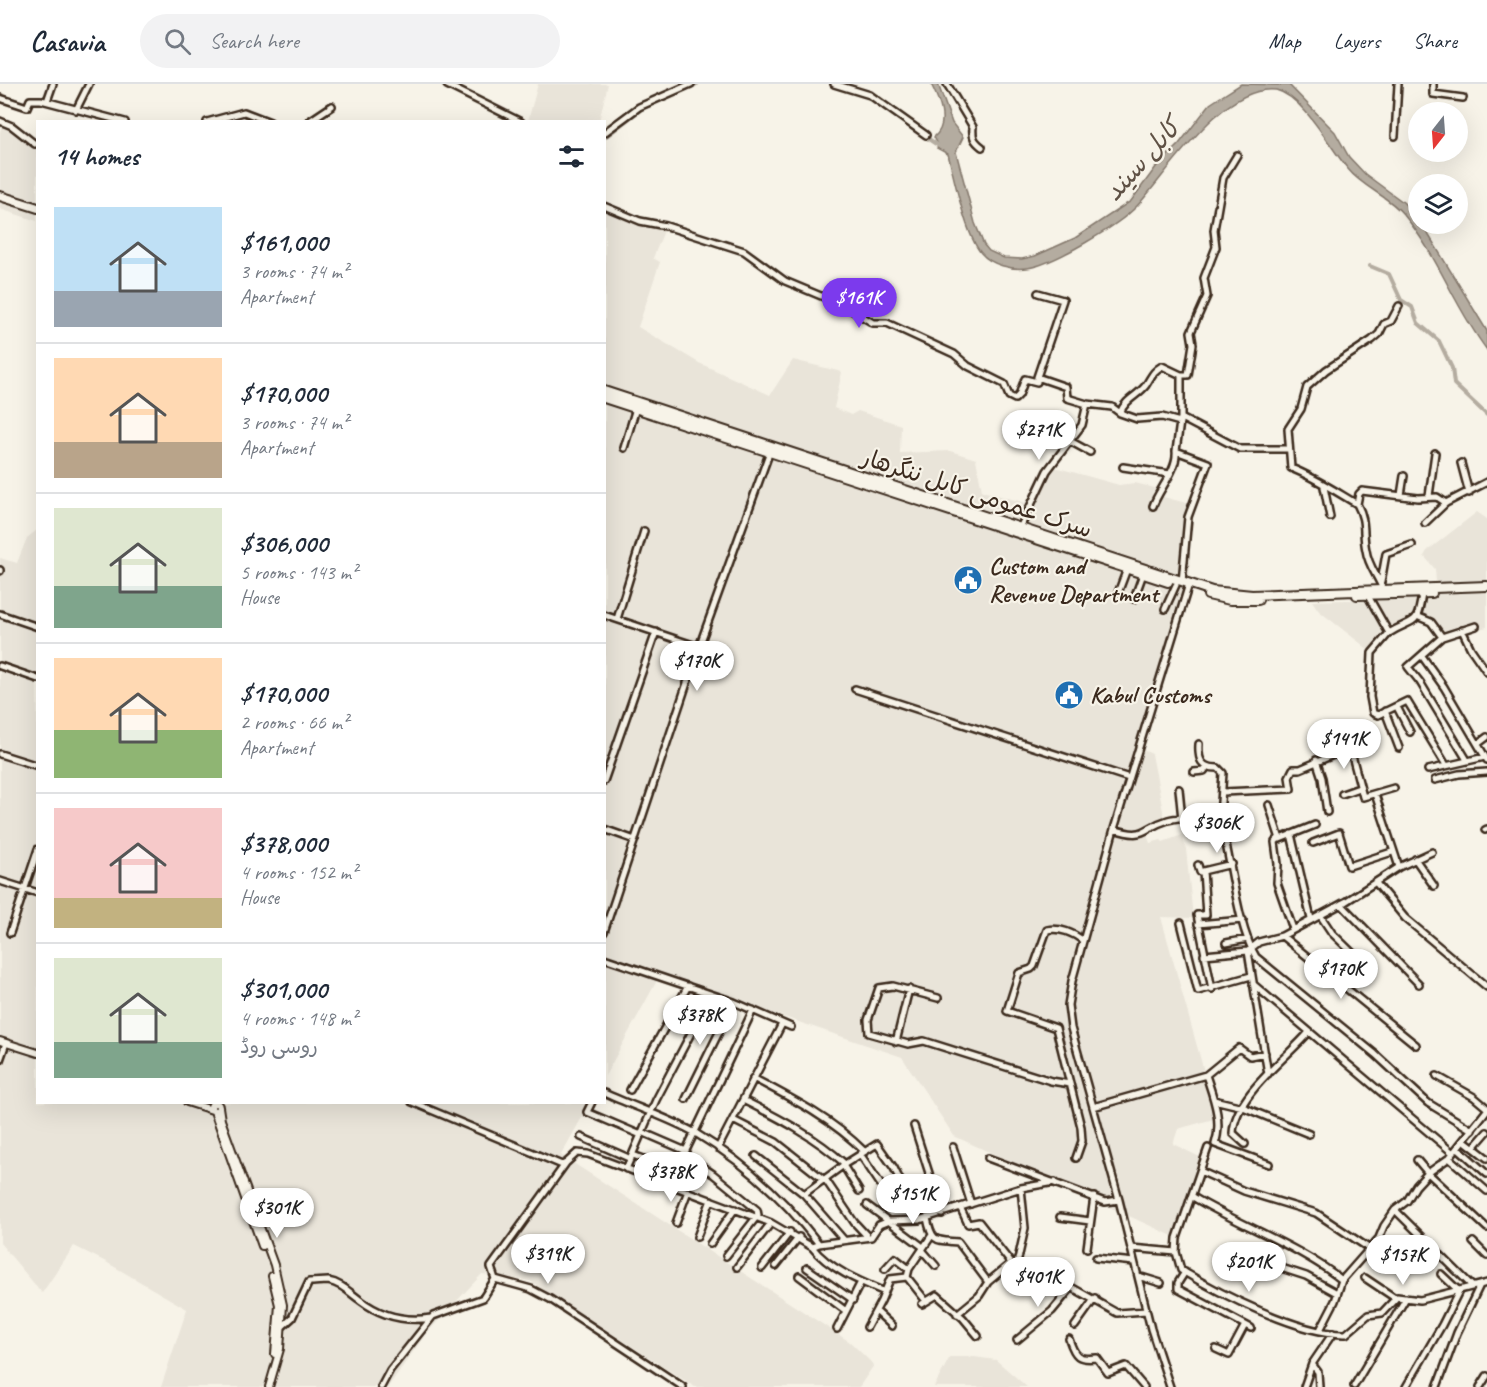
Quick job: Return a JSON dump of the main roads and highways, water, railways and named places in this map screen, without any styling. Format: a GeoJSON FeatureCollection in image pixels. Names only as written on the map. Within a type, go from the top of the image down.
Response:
{"type":"FeatureCollection","features":[{"type":"Feature","properties":{"kind":"highway"},"geometry":{"type":"LineString","coordinates":[[0,196],[6,201],[36,212]]}},
{"type":"Feature","properties":{"kind":"highway"},"geometry":{"type":"LineString","coordinates":[[6,201],[36,208]]}},
{"type":"Feature","properties":{"kind":"highway","name":"سرک عمومی کابل ننگرهار"},"geometry":{"type":"LineString","coordinates":[[606,392],[1127,569],[1184,585],[1231,595],[1382,586],[1487,586]]}},
{"type":"Feature","properties":{"kind":"highway","name":"سرک عمومی کابل ننگرهار"},"geometry":{"type":"LineString","coordinates":[[606,399],[1020,528],[1230,600],[1487,591]]}},
{"type":"Feature","properties":{"kind":"main road"},"geometry":{"type":"LineString","coordinates":[[3,1042],[36,1052]]}},
{"type":"Feature","properties":{"kind":"main road"},"geometry":{"type":"LineString","coordinates":[[215,1106],[274,1265],[283,1305],[280,1348],[269,1387]]}},
{"type":"Feature","properties":{"kind":"main road"},"geometry":{"type":"LineString","coordinates":[[215,1106],[270,1266],[279,1305],[279,1326],[273,1373]]}},
{"type":"Feature","properties":{"kind":"waterway"},"geometry":{"type":"LineString","coordinates":[[606,136],[643,108],[697,84]]}},
{"type":"Feature","properties":{"kind":"waterway"},"geometry":{"type":"LineString","coordinates":[[493,111],[509,120]]}},
{"type":"Feature","properties":{"kind":"waterway"},"geometry":{"type":"LineString","coordinates":[[924,136],[942,148]]}},
{"type":"Feature","properties":{"kind":"waterway"},"geometry":{"type":"LineString","coordinates":[[1370,266],[1389,274],[1401,300],[1412,307],[1418,323],[1439,341],[1452,368],[1454,384],[1487,415]]}},
{"type":"Feature","properties":{"kind":"place","name":"Custom and Revenue Department"},"geometry":{"type":"Point","coordinates":[968,580]}},
{"type":"Feature","properties":{"kind":"place","name":"Kabul Customs"},"geometry":{"type":"Point","coordinates":[1069,695]}},
{"type":"Feature","properties":{"kind":"water label","name":"کابل سيند"},"geometry":{"type":"Point","coordinates":[1142,159]}}]}
